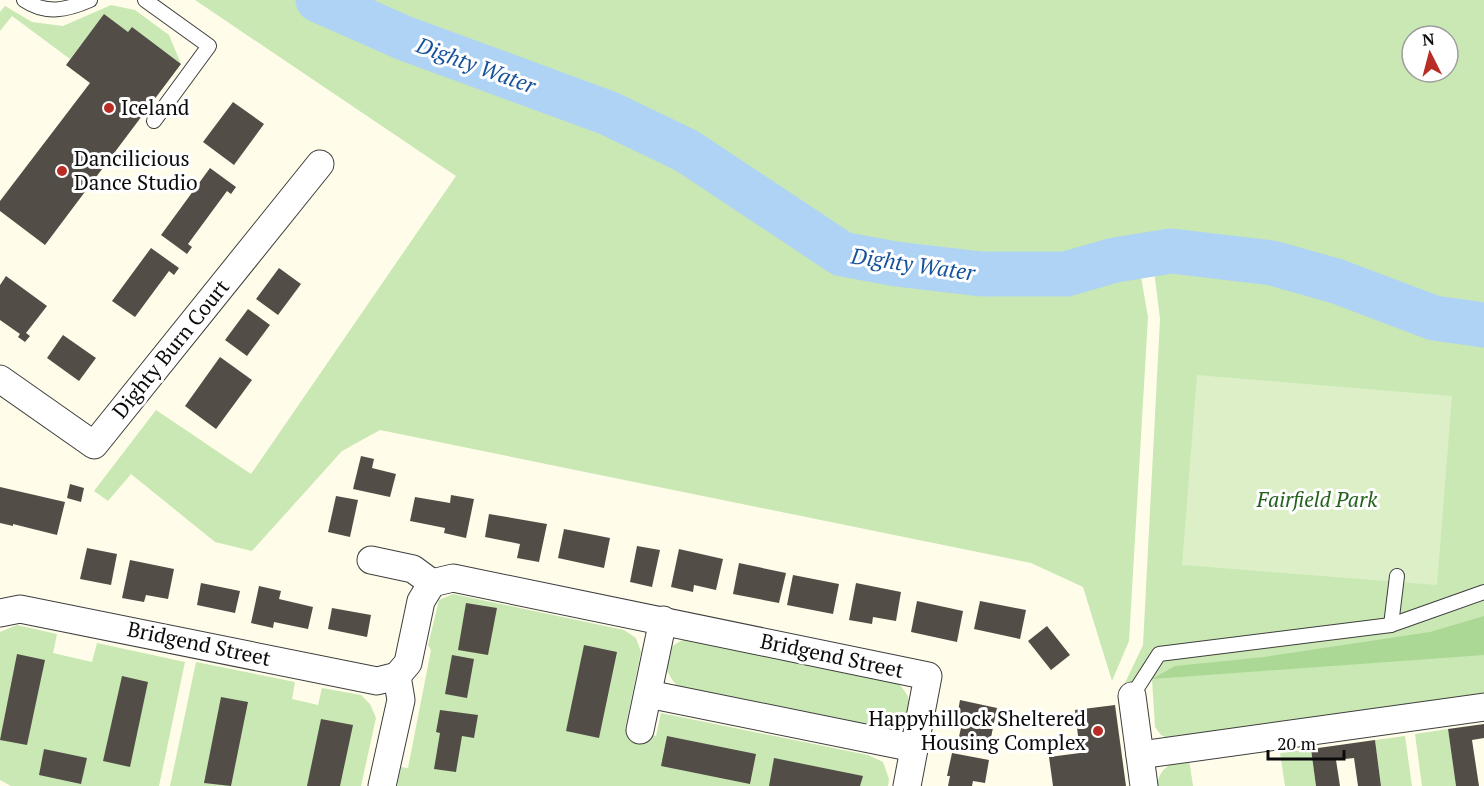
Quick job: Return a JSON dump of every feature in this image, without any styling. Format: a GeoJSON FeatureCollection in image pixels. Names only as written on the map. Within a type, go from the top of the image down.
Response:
{"type":"FeatureCollection","features":[{"type":"Feature","properties":{"kind":"street","name":"Dighty Burn Court"},"geometry":{"type":"LineString","coordinates":[[0,379],[94,445],[320,164]]}},
{"type":"Feature","properties":{"kind":"street"},"geometry":{"type":"LineString","coordinates":[[371,560],[413,569],[432,583],[421,601],[408,663],[397,676],[401,699],[382,786]]}},
{"type":"Feature","properties":{"kind":"street","name":"Bridgend Street"},"geometry":{"type":"LineString","coordinates":[[432,583],[453,578],[928,676],[907,786]]}},
{"type":"Feature","properties":{"kind":"street","name":"Bridgend Street"},"geometry":{"type":"LineString","coordinates":[[0,613],[20,609],[377,681],[397,676]]}},
{"type":"Feature","properties":{"kind":"street"},"geometry":{"type":"LineString","coordinates":[[640,730],[663,620]]}},
{"type":"Feature","properties":{"kind":"street"},"geometry":{"type":"LineString","coordinates":[[648,694],[914,748]]}},
{"type":"Feature","properties":{"kind":"street"},"geometry":{"type":"LineString","coordinates":[[1132,696],[1144,786]]}},
{"type":"Feature","properties":{"kind":"street"},"geometry":{"type":"LineString","coordinates":[[1140,755],[1484,707]]}},
{"type":"Feature","properties":{"kind":"lane"},"geometry":{"type":"LineString","coordinates":[[24,0],[35,8],[55,11],[77,6],[90,0]]}},
{"type":"Feature","properties":{"kind":"lane"},"geometry":{"type":"LineString","coordinates":[[144,0],[209,46],[154,121]]}},
{"type":"Feature","properties":{"kind":"lane"},"geometry":{"type":"LineString","coordinates":[[1390,625],[1397,576]]}},
{"type":"Feature","properties":{"kind":"lane"},"geometry":{"type":"LineString","coordinates":[[1132,696],[1159,654],[1390,625],[1484,592]]}},
{"type":"Feature","properties":{"kind":"green space","name":"Fairfield Park"},"geometry":{"type":"Polygon","coordinates":[[[195,0],[1484,0],[1484,697],[1172,740],[1161,735],[1155,727],[1152,679],[1125,683],[1143,645],[1160,319],[1154,270],[1140,271],[1148,317],[1129,641],[1112,681],[1083,587],[1031,563],[380,430],[342,451],[252,551],[215,542],[131,474],[108,501],[94,491],[156,410],[251,474],[456,176],[195,0]]]}},
{"type":"Feature","properties":{"kind":"green space"},"geometry":{"type":"Polygon","coordinates":[[[111,5],[135,10],[169,35],[181,64],[132,28],[128,32],[104,15],[70,59],[12,16],[0,31],[0,12],[5,6],[32,22],[63,26],[111,5]]]}},
{"type":"Feature","properties":{"kind":"green space","name":"Fairfield Park"},"geometry":{"type":"Polygon","coordinates":[[[1197,375],[1452,396],[1437,585],[1182,565],[1197,375]]]}},
{"type":"Feature","properties":{"kind":"green space"},"geometry":{"type":"Polygon","coordinates":[[[453,594],[624,630],[636,638],[641,652],[625,729],[656,736],[661,713],[868,755],[883,762],[889,779],[888,786],[397,786],[401,767],[408,768],[431,650],[428,645],[439,600],[453,594]]]}},
{"type":"Feature","properties":{"kind":"green space"},"geometry":{"type":"Polygon","coordinates":[[[1484,616],[1484,655],[1152,679],[1175,666],[1264,657],[1430,632],[1484,616]]]}},
{"type":"Feature","properties":{"kind":"green space"},"geometry":{"type":"Polygon","coordinates":[[[17,625],[57,634],[53,653],[92,662],[97,643],[185,662],[159,786],[11,786],[0,780],[0,632],[17,625]]]}},
{"type":"Feature","properties":{"kind":"green space"},"geometry":{"type":"Polygon","coordinates":[[[690,637],[896,681],[908,697],[910,710],[908,716],[887,732],[678,687],[667,671],[665,658],[673,646],[690,637]]]}},
{"type":"Feature","properties":{"kind":"green space"},"geometry":{"type":"Polygon","coordinates":[[[196,662],[295,682],[292,699],[318,705],[322,688],[361,695],[370,704],[376,718],[361,786],[170,786],[196,662]]]}},
{"type":"Feature","properties":{"kind":"green space"},"geometry":{"type":"Polygon","coordinates":[[[1448,729],[1456,786],[1422,786],[1415,734],[1448,729]]]}},
{"type":"Feature","properties":{"kind":"green space"},"geometry":{"type":"Polygon","coordinates":[[[1405,736],[1412,786],[1381,786],[1375,740],[1405,736]]]}},
{"type":"Feature","properties":{"kind":"green space"},"geometry":{"type":"Polygon","coordinates":[[[1311,749],[1316,786],[1285,786],[1280,753],[1311,749]]]}},
{"type":"Feature","properties":{"kind":"green space"},"geometry":{"type":"Polygon","coordinates":[[[1189,759],[1193,786],[1157,786],[1158,779],[1168,766],[1189,759]]]}},
{"type":"Feature","properties":{"kind":"building","name":"Iceland"},"geometry":{"type":"Polygon","coordinates":[[[104,14],[128,32],[132,27],[181,64],[45,245],[0,211],[0,201],[90,83],[66,65],[104,14]]]}},
{"type":"Feature","properties":{"kind":"building"},"geometry":{"type":"Polygon","coordinates":[[[233,102],[264,124],[234,165],[203,142],[233,102]]]}},
{"type":"Feature","properties":{"kind":"building"},"geometry":{"type":"Polygon","coordinates":[[[210,168],[236,187],[231,194],[227,191],[188,244],[192,247],[187,254],[161,235],[210,168]]]}},
{"type":"Feature","properties":{"kind":"building"},"geometry":{"type":"Polygon","coordinates":[[[151,248],[179,268],[174,275],[169,271],[135,317],[112,301],[151,248]]]}},
{"type":"Feature","properties":{"kind":"building"},"geometry":{"type":"Polygon","coordinates":[[[279,268],[301,284],[278,315],[256,299],[279,268]]]}},
{"type":"Feature","properties":{"kind":"building"},"geometry":{"type":"Polygon","coordinates":[[[6,276],[47,306],[26,333],[30,336],[25,342],[18,337],[20,334],[0,320],[0,285],[6,276]]]}},
{"type":"Feature","properties":{"kind":"building"},"geometry":{"type":"Polygon","coordinates":[[[248,309],[270,325],[247,356],[225,340],[248,309]]]}},
{"type":"Feature","properties":{"kind":"building"},"geometry":{"type":"Polygon","coordinates":[[[63,335],[96,358],[79,381],[47,358],[63,335]]]}},
{"type":"Feature","properties":{"kind":"building"},"geometry":{"type":"Polygon","coordinates":[[[220,357],[252,380],[216,429],[185,406],[220,357]]]}},
{"type":"Feature","properties":{"kind":"building"},"geometry":{"type":"Polygon","coordinates":[[[361,456],[374,459],[372,468],[396,474],[390,497],[353,489],[361,456]]]}},
{"type":"Feature","properties":{"kind":"building"},"geometry":{"type":"Polygon","coordinates":[[[70,484],[84,488],[81,502],[67,498],[70,484]]]}},
{"type":"Feature","properties":{"kind":"building"},"geometry":{"type":"Polygon","coordinates":[[[0,487],[65,502],[57,535],[0,523],[0,487]]]}},
{"type":"Feature","properties":{"kind":"building"},"geometry":{"type":"Polygon","coordinates":[[[451,495],[474,499],[466,538],[444,533],[445,528],[410,521],[415,497],[450,503],[451,495]]]}},
{"type":"Feature","properties":{"kind":"building"},"geometry":{"type":"Polygon","coordinates":[[[336,496],[358,500],[350,537],[328,532],[336,496]]]}},
{"type":"Feature","properties":{"kind":"building"},"geometry":{"type":"Polygon","coordinates":[[[489,514],[547,524],[539,562],[517,558],[520,544],[485,537],[489,514]]]}},
{"type":"Feature","properties":{"kind":"building"},"geometry":{"type":"Polygon","coordinates":[[[564,529],[610,538],[604,568],[558,558],[564,529]]]}},
{"type":"Feature","properties":{"kind":"building"},"geometry":{"type":"Polygon","coordinates":[[[637,546],[660,550],[652,587],[630,582],[637,546]]]}},
{"type":"Feature","properties":{"kind":"building"},"geometry":{"type":"Polygon","coordinates":[[[87,548],[117,554],[111,585],[80,579],[87,548]]]}},
{"type":"Feature","properties":{"kind":"building"},"geometry":{"type":"Polygon","coordinates":[[[679,549],[723,559],[716,590],[694,585],[693,592],[671,587],[679,549]]]}},
{"type":"Feature","properties":{"kind":"building"},"geometry":{"type":"Polygon","coordinates":[[[130,560],[174,569],[168,599],[146,595],[144,602],[122,598],[130,560]]]}},
{"type":"Feature","properties":{"kind":"building"},"geometry":{"type":"Polygon","coordinates":[[[739,563],[786,573],[779,603],[733,594],[739,563]]]}},
{"type":"Feature","properties":{"kind":"building"},"geometry":{"type":"Polygon","coordinates":[[[793,575],[839,584],[833,614],[787,605],[793,575]]]}},
{"type":"Feature","properties":{"kind":"building"},"geometry":{"type":"Polygon","coordinates":[[[201,583],[240,591],[235,613],[197,605],[201,583]]]}},
{"type":"Feature","properties":{"kind":"building"},"geometry":{"type":"Polygon","coordinates":[[[856,583],[901,592],[896,621],[873,617],[872,624],[849,620],[856,583]]]}},
{"type":"Feature","properties":{"kind":"building"},"geometry":{"type":"Polygon","coordinates":[[[259,586],[281,591],[279,599],[313,607],[308,629],[274,622],[273,628],[251,623],[259,586]]]}},
{"type":"Feature","properties":{"kind":"building"},"geometry":{"type":"Polygon","coordinates":[[[917,601],[963,611],[957,642],[911,632],[917,601]]]}},
{"type":"Feature","properties":{"kind":"building"},"geometry":{"type":"Polygon","coordinates":[[[980,601],[1026,610],[1020,639],[974,629],[980,601]]]}},
{"type":"Feature","properties":{"kind":"building"},"geometry":{"type":"Polygon","coordinates":[[[466,603],[497,608],[488,655],[458,650],[466,603]]]}},
{"type":"Feature","properties":{"kind":"building"},"geometry":{"type":"Polygon","coordinates":[[[332,608],[371,615],[367,637],[328,629],[332,608]]]}},
{"type":"Feature","properties":{"kind":"building"},"geometry":{"type":"Polygon","coordinates":[[[1047,626],[1070,655],[1051,670],[1028,641],[1047,626]]]}},
{"type":"Feature","properties":{"kind":"building"},"geometry":{"type":"Polygon","coordinates":[[[584,645],[617,652],[599,738],[566,731],[584,645]]]}},
{"type":"Feature","properties":{"kind":"building"},"geometry":{"type":"Polygon","coordinates":[[[17,654],[45,660],[27,745],[0,740],[17,654]]]}},
{"type":"Feature","properties":{"kind":"building"},"geometry":{"type":"Polygon","coordinates":[[[452,655],[474,659],[467,698],[445,694],[452,655]]]}},
{"type":"Feature","properties":{"kind":"building"},"geometry":{"type":"Polygon","coordinates":[[[122,676],[148,682],[130,767],[103,761],[122,676]]]}},
{"type":"Feature","properties":{"kind":"building"},"geometry":{"type":"Polygon","coordinates":[[[221,697],[248,702],[231,786],[204,783],[221,697]]]}},
{"type":"Feature","properties":{"kind":"building"},"geometry":{"type":"Polygon","coordinates":[[[960,700],[997,708],[988,752],[957,746],[962,723],[956,722],[960,700]]]}},
{"type":"Feature","properties":{"kind":"building","name":"Happyhillock Sheltered Housing Complex"},"geometry":{"type":"Polygon","coordinates":[[[1115,705],[1126,786],[1053,786],[1049,757],[1080,753],[1075,710],[1115,705]]]}},
{"type":"Feature","properties":{"kind":"building"},"geometry":{"type":"Polygon","coordinates":[[[440,710],[478,715],[474,738],[462,736],[456,772],[434,769],[440,733],[436,732],[440,710]]]}},
{"type":"Feature","properties":{"kind":"building"},"geometry":{"type":"Polygon","coordinates":[[[321,719],[353,725],[340,786],[307,786],[321,719]]]}},
{"type":"Feature","properties":{"kind":"building"},"geometry":{"type":"Polygon","coordinates":[[[1484,724],[1484,738],[1472,740],[1479,786],[1456,786],[1448,729],[1484,724]]]}},
{"type":"Feature","properties":{"kind":"building"},"geometry":{"type":"Polygon","coordinates":[[[667,736],[756,754],[750,784],[661,766],[667,736]]]}},
{"type":"Feature","properties":{"kind":"building"},"geometry":{"type":"Polygon","coordinates":[[[1375,740],[1381,786],[1358,786],[1354,758],[1336,760],[1340,786],[1316,786],[1311,749],[1375,740]]]}},
{"type":"Feature","properties":{"kind":"building"},"geometry":{"type":"Polygon","coordinates":[[[44,749],[87,758],[81,784],[39,775],[44,749]]]}},
{"type":"Feature","properties":{"kind":"building"},"geometry":{"type":"Polygon","coordinates":[[[952,753],[989,760],[985,783],[973,781],[972,786],[948,786],[950,776],[947,776],[952,753]]]}},
{"type":"Feature","properties":{"kind":"building"},"geometry":{"type":"Polygon","coordinates":[[[774,758],[863,776],[860,786],[769,786],[774,758]]]}},
{"type":"Feature","properties":{"kind":"waterway","name":"Dighty Water"},"geometry":{"type":"LineString","coordinates":[[318,0],[404,38],[608,113],[687,151],[842,254],[896,264],[981,274],[1066,274],[1115,260],[1171,251],[1272,263],[1336,281],[1434,318],[1484,325]]}},
{"type":"Feature","properties":{"kind":"place","name":"Iceland"},"geometry":{"type":"Point","coordinates":[109,108]}},
{"type":"Feature","properties":{"kind":"place","name":"Dancilicious Dance Studio"},"geometry":{"type":"Point","coordinates":[62,171]}},
{"type":"Feature","properties":{"kind":"place","name":"Happyhillock Sheltered Housing Complex"},"geometry":{"type":"Point","coordinates":[1098,731]}}]}
